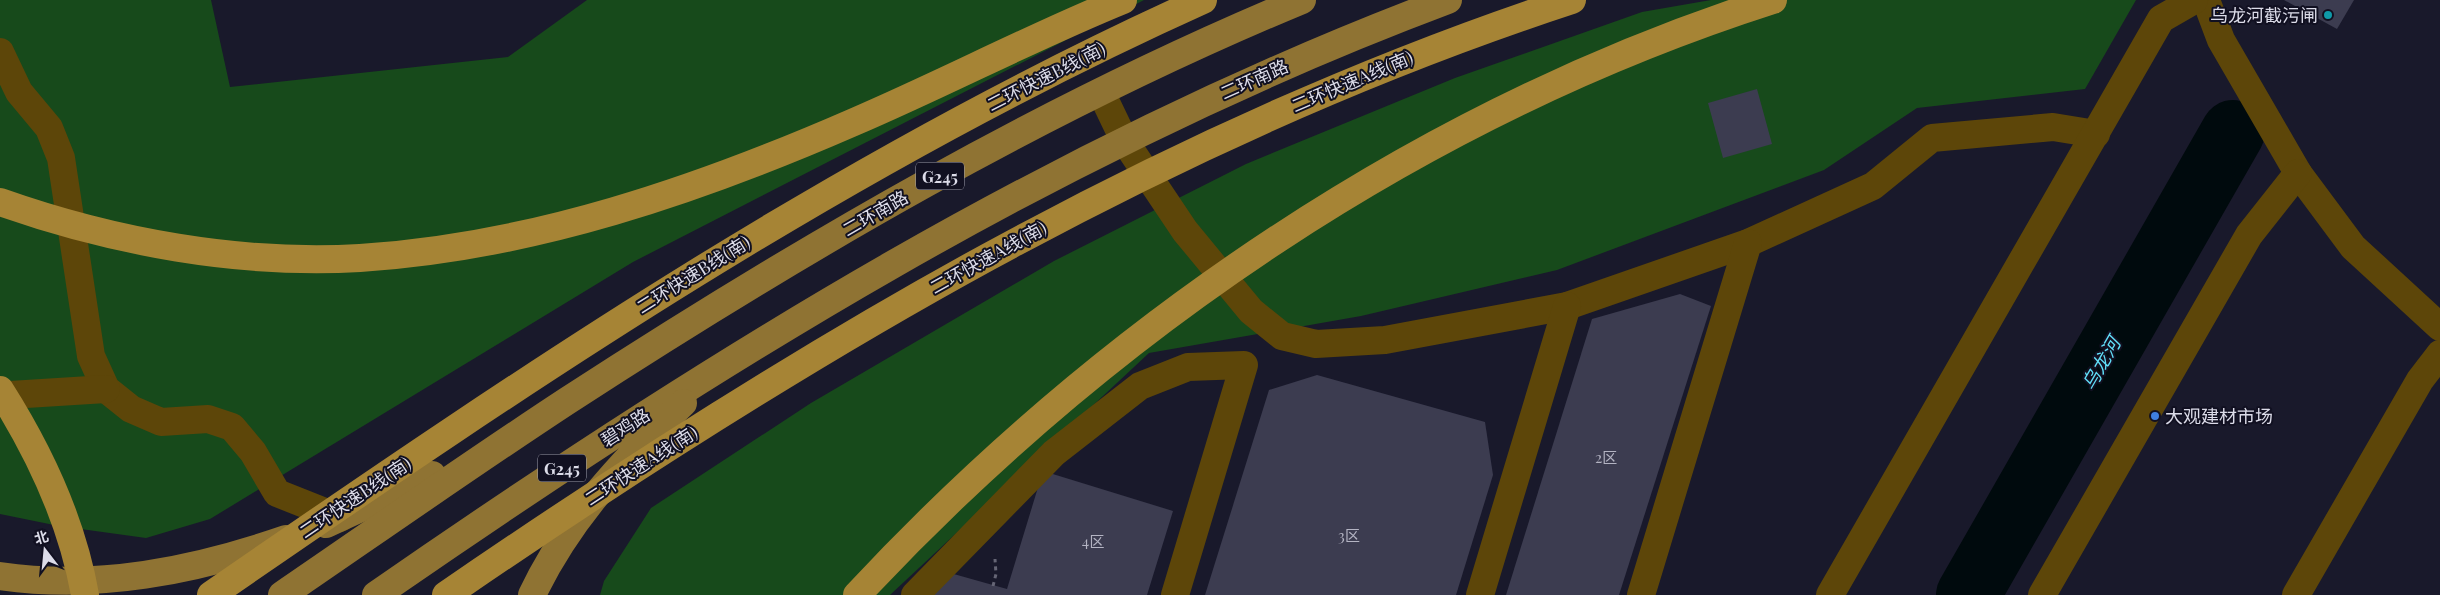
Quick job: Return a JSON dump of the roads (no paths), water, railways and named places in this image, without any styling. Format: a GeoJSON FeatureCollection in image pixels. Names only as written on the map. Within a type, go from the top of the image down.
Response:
{"type":"FeatureCollection","features":[{"type":"Feature","properties":{"kind":"highway"},"geometry":{"type":"LineString","coordinates":[[0,202],[54,218],[145,240],[255,256],[358,258],[410,253],[514,237],[616,210],[739,169],[853,123],[1036,37],[1123,0]]}},
{"type":"Feature","properties":{"kind":"highway","name":"二环快速B线(南)"},"geometry":{"type":"LineString","coordinates":[[211,595],[504,394],[703,267],[925,138],[1083,56],[1203,0]]}},
{"type":"Feature","properties":{"kind":"highway","name":"二环快速A线(南)"},"geometry":{"type":"LineString","coordinates":[[446,595],[662,450],[748,396],[899,306],[1008,245],[1142,176],[1315,96],[1496,25],[1572,0]]}},
{"type":"Feature","properties":{"kind":"highway"},"geometry":{"type":"LineString","coordinates":[[856,595],[967,485],[1068,396],[1173,313],[1282,237],[1400,164],[1536,93],[1673,34],[1773,0]]}},
{"type":"Feature","properties":{"kind":"highway"},"geometry":{"type":"LineString","coordinates":[[0,390],[29,438],[50,482],[67,526],[85,595]]}},
{"type":"Feature","properties":{"kind":"main road","name":"二环南路"},"geometry":{"type":"LineString","coordinates":[[595,383],[724,301],[861,220],[944,174],[1101,92],[1302,0]]}},
{"type":"Feature","properties":{"kind":"main road","name":"二环南路"},"geometry":{"type":"LineString","coordinates":[[752,347],[954,229],[1124,140],[1299,59],[1448,0]]}},
{"type":"Feature","properties":{"kind":"main road"},"geometry":{"type":"LineString","coordinates":[[532,595],[554,551],[587,505],[629,455],[684,403],[752,347]]}},
{"type":"Feature","properties":{"kind":"main road","name":"碧鸡路"},"geometry":{"type":"LineString","coordinates":[[376,595],[564,467],[752,347]]}},
{"type":"Feature","properties":{"kind":"main road"},"geometry":{"type":"LineString","coordinates":[[0,576],[63,582],[125,579],[187,569],[248,552],[340,518],[427,478],[595,383]]}},
{"type":"Feature","properties":{"kind":"main road","name":"G245"},"geometry":{"type":"LineString","coordinates":[[282,595],[595,383]]}},
{"type":"Feature","properties":{"kind":"lane"},"geometry":{"type":"LineString","coordinates":[[1830,595],[2161,19],[2194,0]]}},
{"type":"Feature","properties":{"kind":"lane"},"geometry":{"type":"LineString","coordinates":[[2206,0],[2221,40],[2298,173],[2353,248],[2440,327]]}},
{"type":"Feature","properties":{"kind":"lane"},"geometry":{"type":"LineString","coordinates":[[0,52],[20,92],[50,128],[61,158],[91,356],[106,389],[131,409],[161,422],[208,419],[232,426],[253,452],[277,493],[340,518]]}},
{"type":"Feature","properties":{"kind":"lane"},"geometry":{"type":"LineString","coordinates":[[1101,92],[1124,140],[1185,230],[1251,311],[1282,336],[1316,344],[1385,340],[1568,306],[1748,242],[1873,186],[1932,138],[2053,127],[2096,134]]}},
{"type":"Feature","properties":{"kind":"lane"},"geometry":{"type":"LineString","coordinates":[[2042,595],[2250,235],[2298,173]]}},
{"type":"Feature","properties":{"kind":"lane"},"geometry":{"type":"LineString","coordinates":[[1640,595],[1748,242]]}},
{"type":"Feature","properties":{"kind":"lane"},"geometry":{"type":"LineString","coordinates":[[1480,595],[1568,306]]}},
{"type":"Feature","properties":{"kind":"lane"},"geometry":{"type":"LineString","coordinates":[[2296,595],[2420,380],[2440,354]]}},
{"type":"Feature","properties":{"kind":"lane"},"geometry":{"type":"LineString","coordinates":[[915,595],[1054,453],[1140,386],[1188,367],[1244,365],[1174,595]]}},
{"type":"Feature","properties":{"kind":"lane"},"geometry":{"type":"LineString","coordinates":[[0,399],[10,395],[106,389]]}},
{"type":"Feature","properties":{"kind":"waterway","name":"乌龙河"},"geometry":{"type":"LineString","coordinates":[[1968,595],[2233,132]]}},
{"type":"Feature","properties":{"kind":"place","name":"乌龙河截污闸"},"geometry":{"type":"Point","coordinates":[2328,15]}},
{"type":"Feature","properties":{"kind":"place","name":"大观建材市场"},"geometry":{"type":"Point","coordinates":[2155,416]}}]}
